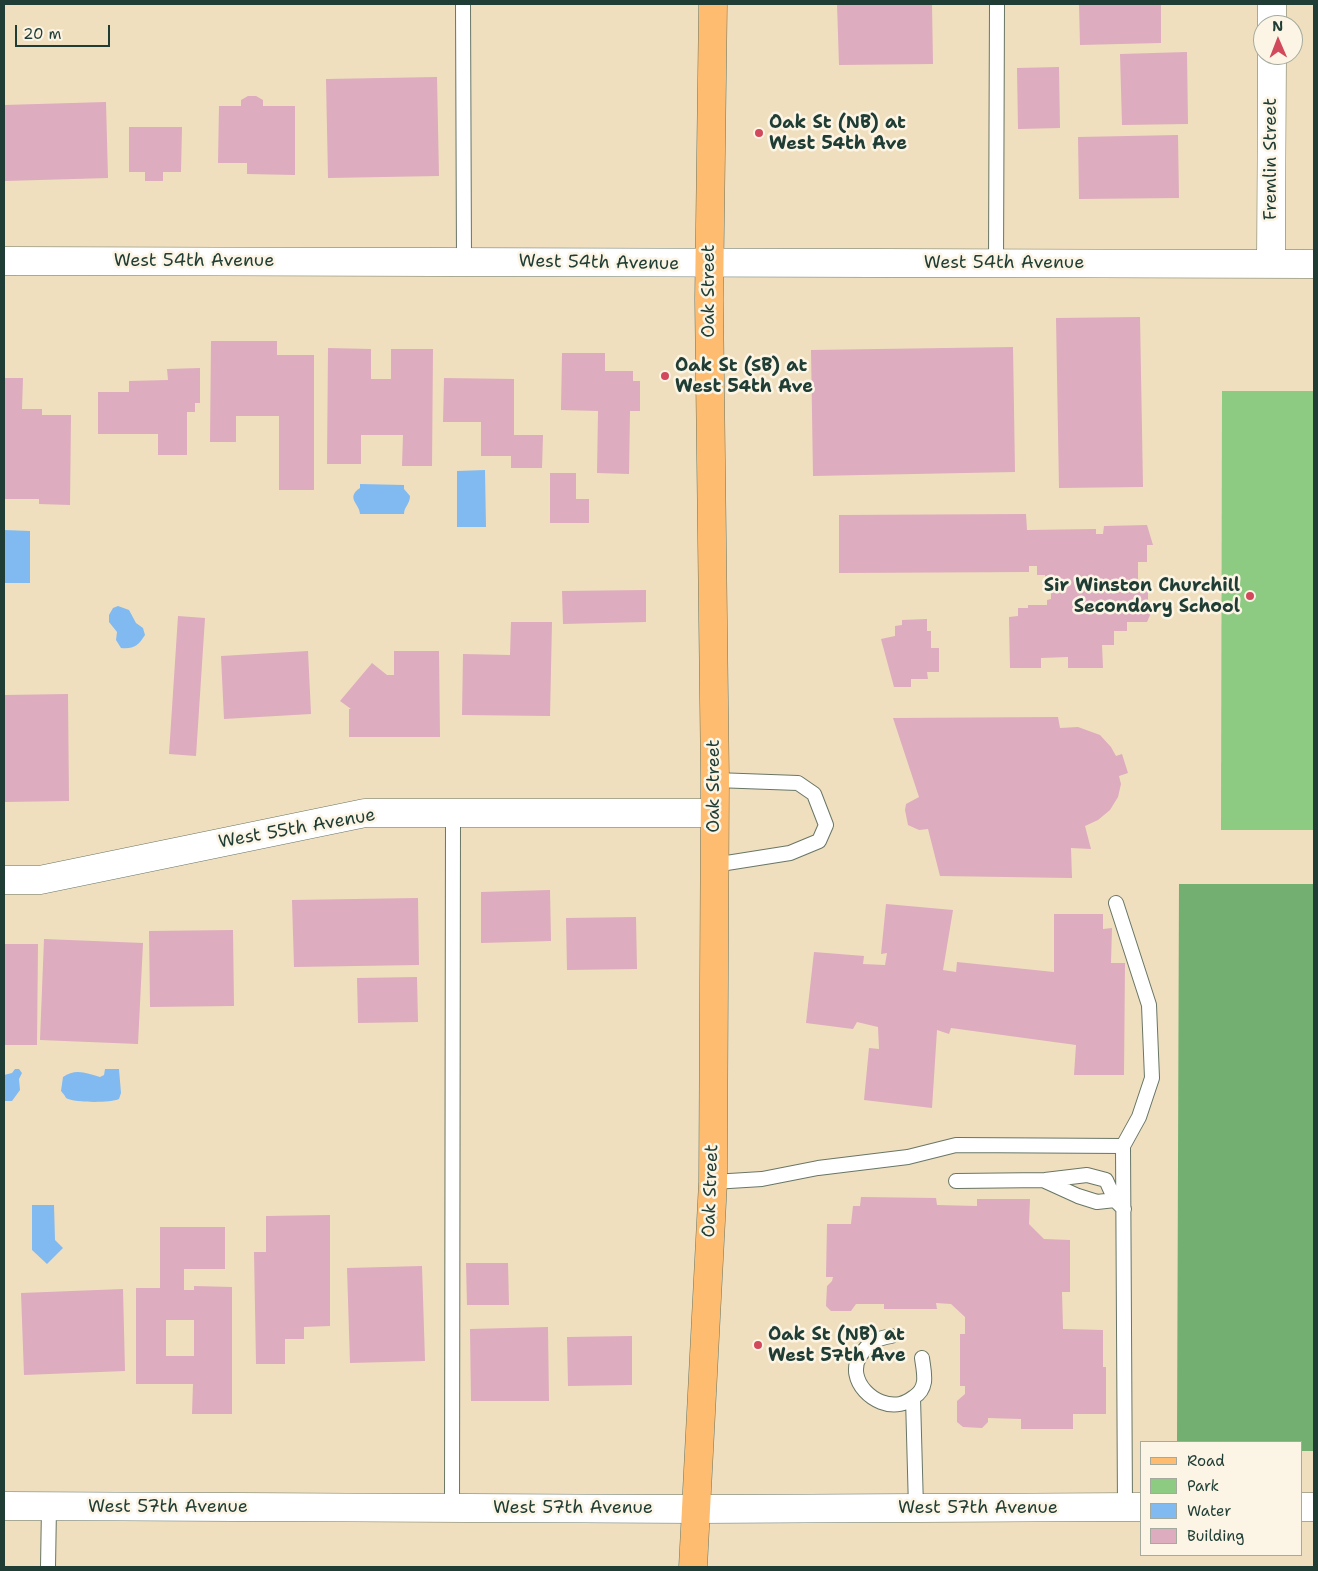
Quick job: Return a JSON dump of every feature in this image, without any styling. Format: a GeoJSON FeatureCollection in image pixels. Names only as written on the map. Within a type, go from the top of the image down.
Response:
{"type":"FeatureCollection","features":[{"type":"Feature","properties":{"kind":"main road","name":"Oak Street"},"geometry":{"type":"LineString","coordinates":[[693,1567],[713,1182],[715,780],[709,264],[713,4]]}},
{"type":"Feature","properties":{"kind":"street","name":"Fremlin Street"},"geometry":{"type":"LineString","coordinates":[[1271,264],[1272,65]]}},
{"type":"Feature","properties":{"kind":"street","name":"West 54th Avenue"},"geometry":{"type":"LineString","coordinates":[[4,261],[1314,264]]}},
{"type":"Feature","properties":{"kind":"street","name":"West 55th Avenue"},"geometry":{"type":"LineString","coordinates":[[4,880],[40,880],[365,813],[714,813]]}},
{"type":"Feature","properties":{"kind":"street","name":"West 57th Avenue"},"geometry":{"type":"LineString","coordinates":[[4,1506],[1133,1508]]}},
{"type":"Feature","properties":{"kind":"lane"},"geometry":{"type":"LineString","coordinates":[[463,4],[464,262]]}},
{"type":"Feature","properties":{"kind":"lane"},"geometry":{"type":"LineString","coordinates":[[996,264],[997,4]]}},
{"type":"Feature","properties":{"kind":"lane"},"geometry":{"type":"LineString","coordinates":[[714,865],[790,853],[819,841],[826,825],[814,794],[798,784],[715,780]]}},
{"type":"Feature","properties":{"kind":"lane"},"geometry":{"type":"LineString","coordinates":[[452,1507],[453,812]]}},
{"type":"Feature","properties":{"kind":"lane"},"geometry":{"type":"LineString","coordinates":[[1116,903],[1149,1005],[1152,1068],[1152,1078],[1139,1117],[1123,1146],[1120,1205],[1133,1508]]}},
{"type":"Feature","properties":{"kind":"lane"},"geometry":{"type":"LineString","coordinates":[[713,1182],[762,1179],[818,1168],[908,1157],[956,1145],[1123,1146]]}},
{"type":"Feature","properties":{"kind":"lane"},"geometry":{"type":"LineString","coordinates":[[956,1181],[1045,1180],[1087,1175],[1106,1180],[1120,1205]]}},
{"type":"Feature","properties":{"kind":"lane"},"geometry":{"type":"LineString","coordinates":[[1045,1180],[1078,1196],[1096,1202],[1120,1205]]}},
{"type":"Feature","properties":{"kind":"lane"},"geometry":{"type":"LineString","coordinates":[[891,1336],[872,1341],[864,1349],[858,1360],[855,1370],[858,1382],[864,1390],[881,1402],[891,1405],[902,1404],[913,1398],[920,1392],[924,1383],[922,1358]]}},
{"type":"Feature","properties":{"kind":"lane"},"geometry":{"type":"LineString","coordinates":[[913,1398],[916,1508]]}},
{"type":"Feature","properties":{"kind":"lane"},"geometry":{"type":"LineString","coordinates":[[48,1567],[49,1507]]}},
{"type":"Feature","properties":{"kind":"green space"},"geometry":{"type":"Polygon","coordinates":[[[1222,391],[1314,391],[1314,830],[1221,830],[1222,391]]]}},
{"type":"Feature","properties":{"kind":"green space"},"geometry":{"type":"Polygon","coordinates":[[[1179,884],[1314,884],[1314,1451],[1303,1451],[1303,1441],[1177,1441],[1179,884]]]}},
{"type":"Feature","properties":{"kind":"water"},"geometry":{"type":"Polygon","coordinates":[[[485,470],[486,527],[457,527],[457,471],[485,470]]]}},
{"type":"Feature","properties":{"kind":"water"},"geometry":{"type":"Polygon","coordinates":[[[360,484],[404,485],[404,489],[410,496],[404,514],[360,514],[353,498],[360,488],[360,484]]]}},
{"type":"Feature","properties":{"kind":"water"},"geometry":{"type":"Polygon","coordinates":[[[4,530],[30,531],[30,583],[4,583],[4,530]]]}},
{"type":"Feature","properties":{"kind":"water"},"geometry":{"type":"Polygon","coordinates":[[[118,606],[129,610],[136,623],[143,628],[145,635],[138,644],[129,648],[121,648],[116,640],[117,632],[109,622],[109,615],[113,608],[118,606]]]}},
{"type":"Feature","properties":{"kind":"water"},"geometry":{"type":"Polygon","coordinates":[[[15,1069],[19,1069],[22,1073],[19,1079],[20,1090],[12,1101],[4,1101],[4,1075],[12,1073],[15,1069]]]}},
{"type":"Feature","properties":{"kind":"water"},"geometry":{"type":"Polygon","coordinates":[[[105,1069],[119,1069],[121,1093],[119,1099],[84,1102],[70,1100],[61,1091],[63,1077],[68,1074],[81,1072],[100,1077],[104,1075],[105,1069]]]}},
{"type":"Feature","properties":{"kind":"water"},"geometry":{"type":"Polygon","coordinates":[[[32,1205],[54,1205],[55,1240],[63,1248],[47,1264],[32,1250],[32,1205]]]}},
{"type":"Feature","properties":{"kind":"building"},"geometry":{"type":"Polygon","coordinates":[[[837,4],[932,4],[933,64],[839,65],[837,4]]]}},
{"type":"Feature","properties":{"kind":"building"},"geometry":{"type":"Polygon","coordinates":[[[1079,4],[1161,4],[1161,43],[1080,45],[1079,4]]]}},
{"type":"Feature","properties":{"kind":"building"},"geometry":{"type":"Polygon","coordinates":[[[1187,52],[1188,124],[1122,125],[1120,54],[1187,52]]]}},
{"type":"Feature","properties":{"kind":"building"},"geometry":{"type":"Polygon","coordinates":[[[1059,67],[1060,128],[1018,129],[1017,68],[1059,67]]]}},
{"type":"Feature","properties":{"kind":"building"},"geometry":{"type":"Polygon","coordinates":[[[437,77],[439,176],[328,178],[326,79],[437,77]]]}},
{"type":"Feature","properties":{"kind":"building"},"geometry":{"type":"Polygon","coordinates":[[[248,96],[256,96],[263,100],[263,106],[295,106],[295,175],[247,174],[247,163],[218,163],[219,106],[241,106],[241,100],[248,96]]]}},
{"type":"Feature","properties":{"kind":"building"},"geometry":{"type":"Polygon","coordinates":[[[106,102],[108,178],[5,181],[4,105],[106,102]]]}},
{"type":"Feature","properties":{"kind":"building"},"geometry":{"type":"Polygon","coordinates":[[[129,127],[182,127],[181,172],[163,172],[163,181],[145,181],[145,172],[129,172],[129,127]]]}},
{"type":"Feature","properties":{"kind":"building"},"geometry":{"type":"Polygon","coordinates":[[[1178,135],[1179,198],[1079,199],[1078,137],[1178,135]]]}},
{"type":"Feature","properties":{"kind":"building"},"geometry":{"type":"Polygon","coordinates":[[[1140,317],[1143,487],[1059,488],[1056,318],[1140,317]]]}},
{"type":"Feature","properties":{"kind":"building"},"geometry":{"type":"Polygon","coordinates":[[[211,341],[277,341],[277,355],[314,355],[314,490],[279,490],[279,416],[236,416],[236,442],[210,442],[211,341]]]}},
{"type":"Feature","properties":{"kind":"building"},"geometry":{"type":"Polygon","coordinates":[[[1013,347],[1015,472],[813,476],[811,350],[1013,347]]]}},
{"type":"Feature","properties":{"kind":"building"},"geometry":{"type":"Polygon","coordinates":[[[328,348],[371,349],[371,379],[391,379],[391,349],[433,349],[432,466],[402,466],[403,435],[361,435],[361,464],[327,464],[328,348]]]}},
{"type":"Feature","properties":{"kind":"building"},"geometry":{"type":"Polygon","coordinates":[[[562,353],[605,353],[605,371],[633,371],[633,381],[640,381],[640,411],[630,411],[629,474],[597,473],[598,411],[561,410],[562,353]]]}},
{"type":"Feature","properties":{"kind":"building"},"geometry":{"type":"Polygon","coordinates":[[[200,368],[200,403],[195,403],[195,412],[187,412],[187,455],[158,455],[158,434],[98,434],[98,392],[129,392],[129,381],[168,380],[167,369],[200,368]]]}},
{"type":"Feature","properties":{"kind":"building"},"geometry":{"type":"Polygon","coordinates":[[[4,378],[23,378],[22,409],[42,409],[42,415],[71,415],[70,505],[39,504],[39,499],[4,499],[4,378]]]}},
{"type":"Feature","properties":{"kind":"building"},"geometry":{"type":"Polygon","coordinates":[[[444,378],[514,379],[514,435],[543,435],[542,468],[511,468],[511,456],[481,456],[481,422],[443,422],[444,378]]]}},
{"type":"Feature","properties":{"kind":"building"},"geometry":{"type":"Polygon","coordinates":[[[550,473],[576,473],[576,499],[589,499],[589,523],[550,523],[550,473]]]}},
{"type":"Feature","properties":{"kind":"building"},"geometry":{"type":"Polygon","coordinates":[[[1026,514],[1027,530],[1096,529],[1096,534],[1103,534],[1104,526],[1147,525],[1153,545],[1147,545],[1147,562],[1138,562],[1138,587],[1148,587],[1148,604],[1155,604],[1147,622],[1127,622],[1127,631],[1114,631],[1114,645],[1102,645],[1103,668],[1068,668],[1068,657],[1041,658],[1041,668],[1010,668],[1009,617],[1018,616],[1018,608],[1028,608],[1028,605],[1047,605],[1047,600],[1051,599],[1051,591],[1045,591],[1045,575],[1037,575],[1037,566],[1029,566],[1029,572],[839,573],[839,515],[1026,514]]]}},
{"type":"Feature","properties":{"kind":"building"},"geometry":{"type":"Polygon","coordinates":[[[646,590],[646,622],[563,624],[562,591],[646,590]]]}},
{"type":"Feature","properties":{"kind":"building"},"geometry":{"type":"Polygon","coordinates":[[[178,616],[205,618],[196,756],[169,754],[178,616]]]}},
{"type":"Feature","properties":{"kind":"building"},"geometry":{"type":"Polygon","coordinates":[[[927,619],[927,631],[931,631],[931,648],[939,648],[939,672],[927,672],[928,679],[911,679],[911,687],[894,687],[881,639],[895,636],[895,626],[902,625],[902,620],[927,619]]]}},
{"type":"Feature","properties":{"kind":"building"},"geometry":{"type":"Polygon","coordinates":[[[511,622],[552,622],[550,716],[462,715],[463,654],[510,655],[511,622]]]}},
{"type":"Feature","properties":{"kind":"building"},"geometry":{"type":"Polygon","coordinates":[[[308,651],[311,714],[224,719],[221,656],[308,651]]]}},
{"type":"Feature","properties":{"kind":"building"},"geometry":{"type":"Polygon","coordinates":[[[394,651],[439,651],[440,737],[349,737],[349,709],[351,709],[340,701],[372,663],[387,675],[394,675],[394,651]]]}},
{"type":"Feature","properties":{"kind":"building"},"geometry":{"type":"Polygon","coordinates":[[[68,694],[69,801],[4,802],[4,695],[68,694]]]}},
{"type":"Feature","properties":{"kind":"building"},"geometry":{"type":"Polygon","coordinates":[[[1058,717],[1060,728],[1078,727],[1100,735],[1116,756],[1122,754],[1128,773],[1119,776],[1121,784],[1118,797],[1110,810],[1098,820],[1085,826],[1091,849],[1071,848],[1072,878],[940,876],[928,829],[919,830],[908,825],[905,810],[906,804],[919,797],[893,718],[1058,717]]]}},
{"type":"Feature","properties":{"kind":"building"},"geometry":{"type":"Polygon","coordinates":[[[550,890],[551,941],[481,943],[481,892],[550,890]]]}},
{"type":"Feature","properties":{"kind":"building"},"geometry":{"type":"Polygon","coordinates":[[[418,898],[419,965],[294,967],[292,900],[418,898]]]}},
{"type":"Feature","properties":{"kind":"building"},"geometry":{"type":"Polygon","coordinates":[[[886,904],[953,910],[943,970],[956,972],[957,962],[1054,972],[1054,914],[1103,914],[1103,929],[1112,928],[1111,963],[1125,963],[1124,1075],[1074,1075],[1076,1045],[951,1028],[949,1034],[937,1030],[932,1108],[864,1100],[869,1048],[879,1049],[878,1027],[857,1022],[853,1029],[806,1023],[814,952],[864,956],[863,964],[885,965],[887,953],[881,954],[886,904]]]}},
{"type":"Feature","properties":{"kind":"building"},"geometry":{"type":"Polygon","coordinates":[[[636,917],[637,969],[567,970],[566,918],[636,917]]]}},
{"type":"Feature","properties":{"kind":"building"},"geometry":{"type":"Polygon","coordinates":[[[233,930],[234,1006],[150,1007],[149,931],[233,930]]]}},
{"type":"Feature","properties":{"kind":"building"},"geometry":{"type":"Polygon","coordinates":[[[44,939],[143,943],[138,1044],[40,1040],[44,939]]]}},
{"type":"Feature","properties":{"kind":"building"},"geometry":{"type":"Polygon","coordinates":[[[4,944],[38,944],[37,1045],[4,1045],[4,944]]]}},
{"type":"Feature","properties":{"kind":"building"},"geometry":{"type":"Polygon","coordinates":[[[417,977],[418,1022],[358,1023],[357,978],[417,977]]]}},
{"type":"Feature","properties":{"kind":"building"},"geometry":{"type":"Polygon","coordinates":[[[861,1197],[936,1198],[937,1205],[977,1206],[977,1199],[1030,1199],[1029,1224],[1044,1239],[1070,1240],[1070,1292],[1062,1292],[1063,1329],[1103,1330],[1103,1367],[1106,1367],[1106,1414],[1073,1414],[1073,1429],[1021,1429],[1021,1419],[988,1418],[988,1422],[982,1428],[963,1427],[957,1422],[957,1401],[965,1394],[965,1386],[960,1386],[960,1334],[965,1334],[965,1317],[951,1304],[936,1303],[937,1309],[884,1309],[884,1304],[856,1304],[851,1311],[831,1311],[826,1306],[827,1286],[833,1277],[826,1277],[827,1224],[851,1224],[853,1206],[860,1206],[861,1197]]]}},
{"type":"Feature","properties":{"kind":"building"},"geometry":{"type":"Polygon","coordinates":[[[330,1215],[330,1326],[304,1327],[304,1339],[285,1339],[285,1364],[256,1364],[254,1252],[266,1252],[266,1216],[330,1215]]]}},
{"type":"Feature","properties":{"kind":"building"},"geometry":{"type":"Polygon","coordinates":[[[160,1227],[225,1227],[225,1269],[184,1269],[184,1290],[194,1290],[194,1286],[232,1287],[232,1414],[192,1414],[193,1384],[136,1384],[136,1288],[160,1288],[160,1227]],[[166,1320],[166,1356],[194,1356],[194,1320],[166,1320]]]}},
{"type":"Feature","properties":{"kind":"building"},"geometry":{"type":"Polygon","coordinates":[[[466,1263],[508,1263],[509,1305],[467,1305],[466,1263]]]}},
{"type":"Feature","properties":{"kind":"building"},"geometry":{"type":"Polygon","coordinates":[[[422,1266],[425,1361],[350,1363],[347,1268],[422,1266]]]}},
{"type":"Feature","properties":{"kind":"building"},"geometry":{"type":"Polygon","coordinates":[[[123,1289],[125,1371],[24,1375],[21,1293],[123,1289]]]}},
{"type":"Feature","properties":{"kind":"building"},"geometry":{"type":"Polygon","coordinates":[[[548,1327],[549,1401],[471,1401],[470,1329],[548,1327]]]}},
{"type":"Feature","properties":{"kind":"building"},"geometry":{"type":"Polygon","coordinates":[[[632,1336],[632,1385],[568,1386],[567,1337],[632,1336]]]}},
{"type":"Feature","properties":{"kind":"place","name":"Oak St (NB) at West 54th Ave"},"geometry":{"type":"Point","coordinates":[759,133]}},
{"type":"Feature","properties":{"kind":"place","name":"Oak St (SB) at West 54th Ave"},"geometry":{"type":"Point","coordinates":[665,376]}},
{"type":"Feature","properties":{"kind":"place","name":"Sir Winston Churchill Secondary School"},"geometry":{"type":"Point","coordinates":[1250,596]}},
{"type":"Feature","properties":{"kind":"place","name":"Oak St (NB) at West 57th Ave"},"geometry":{"type":"Point","coordinates":[758,1345]}}]}
